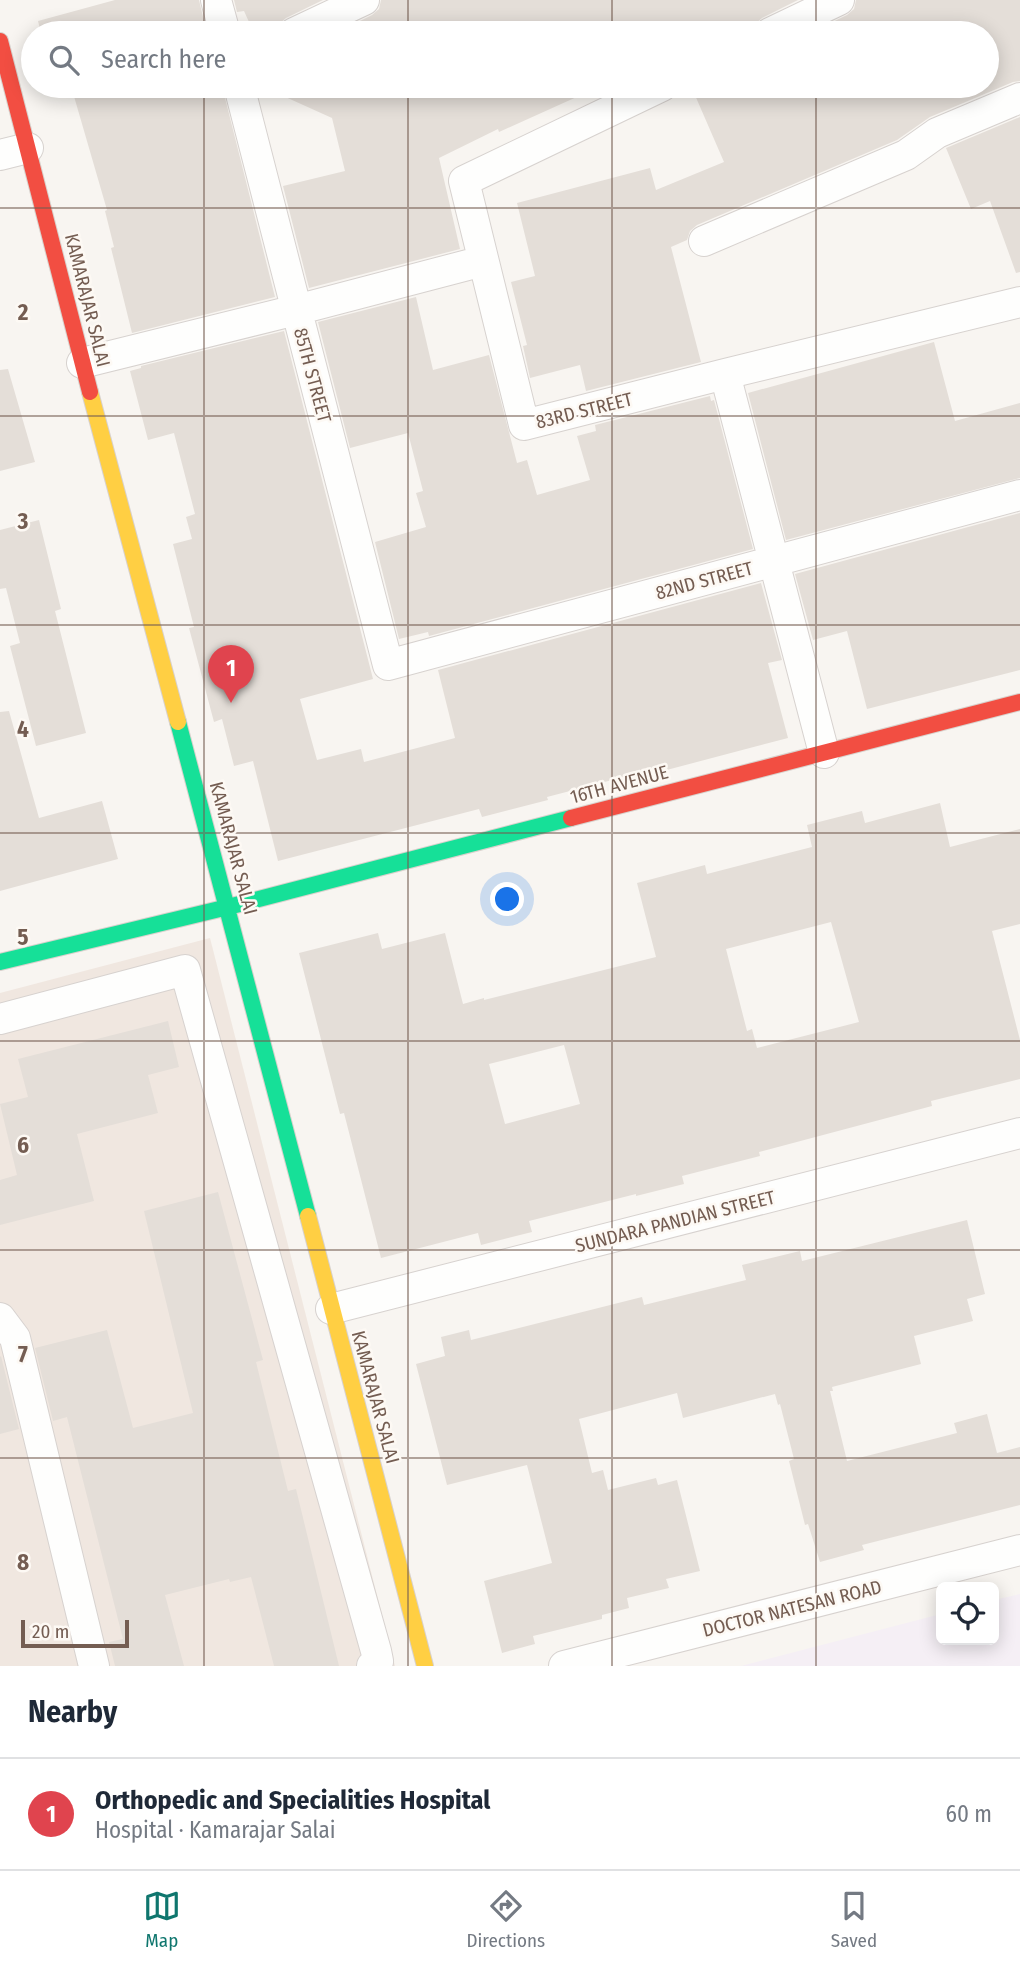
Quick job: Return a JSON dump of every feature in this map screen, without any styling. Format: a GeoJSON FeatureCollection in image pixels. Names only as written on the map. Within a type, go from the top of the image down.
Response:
{"type":"FeatureCollection","features":[{"type":"Feature","properties":{"kind":"street"},"geometry":{"type":"LineString","coordinates":[[216,0],[222,21]]}},
{"type":"Feature","properties":{"kind":"street"},"geometry":{"type":"LineString","coordinates":[[319,21],[364,0]]}},
{"type":"Feature","properties":{"kind":"street"},"geometry":{"type":"LineString","coordinates":[[795,21],[839,0]]}},
{"type":"Feature","properties":{"kind":"street","name":"KAMARAJAR SALAI"},"geometry":{"type":"LineString","coordinates":[[0,41],[82,363],[228,907],[425,1666]]}},
{"type":"Feature","properties":{"kind":"street","name":"85TH STREET"},"geometry":{"type":"LineString","coordinates":[[242,98],[388,665]]}},
{"type":"Feature","properties":{"kind":"street","name":"83RD STREET"},"geometry":{"type":"LineString","coordinates":[[637,98],[464,181],[524,425],[1020,302]]}},
{"type":"Feature","properties":{"kind":"street"},"geometry":{"type":"LineString","coordinates":[[704,242],[906,155],[937,133],[1020,98]]}},
{"type":"Feature","properties":{"kind":"street"},"geometry":{"type":"LineString","coordinates":[[0,155],[28,148]]}},
{"type":"Feature","properties":{"kind":"street"},"geometry":{"type":"LineString","coordinates":[[82,363],[483,261]]}},
{"type":"Feature","properties":{"kind":"street"},"geometry":{"type":"LineString","coordinates":[[724,374],[824,753]]}},
{"type":"Feature","properties":{"kind":"street","name":"82ND STREET"},"geometry":{"type":"LineString","coordinates":[[388,665],[1020,495]]}},
{"type":"Feature","properties":{"kind":"street","name":"16TH AVENUE"},"geometry":{"type":"LineString","coordinates":[[0,962],[228,907],[1020,702]]}},
{"type":"Feature","properties":{"kind":"street"},"geometry":{"type":"LineString","coordinates":[[0,1019],[185,970],[376,1651],[377,1661],[372,1666]]}},
{"type":"Feature","properties":{"kind":"street","name":"SUNDARA PANDIAN STREET"},"geometry":{"type":"LineString","coordinates":[[331,1309],[1020,1133]]}},
{"type":"Feature","properties":{"kind":"street"},"geometry":{"type":"LineString","coordinates":[[0,1318],[15,1338],[94,1666]]}},
{"type":"Feature","properties":{"kind":"street","name":"DOCTOR NATESAN ROAD"},"geometry":{"type":"LineString","coordinates":[[564,1666],[1020,1550]]}},
{"type":"Feature","properties":{"kind":"shaded area"},"geometry":{"type":"Polygon","coordinates":[[[210,938],[395,1666],[0,1666],[0,993],[210,938]]]}},
{"type":"Feature","properties":{"kind":"shaded area"},"geometry":{"type":"Polygon","coordinates":[[[1020,1594],[1020,1666],[741,1666],[936,1615],[936,1645],[999,1645],[999,1599],[1020,1594]]]}},
{"type":"Feature","properties":{"kind":"building"},"geometry":{"type":"Polygon","coordinates":[[[115,0],[199,0],[204,21],[38,21],[115,0]]]}},
{"type":"Feature","properties":{"kind":"building"},"geometry":{"type":"Polygon","coordinates":[[[234,0],[323,0],[282,21],[249,21],[244,11],[237,12],[234,0]]]}},
{"type":"Feature","properties":{"kind":"building"},"geometry":{"type":"Polygon","coordinates":[[[381,0],[798,0],[758,21],[360,21],[379,9],[381,0]]]}},
{"type":"Feature","properties":{"kind":"building"},"geometry":{"type":"Polygon","coordinates":[[[856,0],[1020,0],[1020,81],[999,88],[999,21],[835,21],[854,9],[856,0]]]}},
{"type":"Feature","properties":{"kind":"building"},"geometry":{"type":"Polygon","coordinates":[[[74,98],[225,98],[275,297],[132,333],[111,248],[114,247],[105,211],[107,210],[74,98]]]}},
{"type":"Feature","properties":{"kind":"building"},"geometry":{"type":"Polygon","coordinates":[[[288,98],[574,98],[499,132],[498,129],[439,158],[460,249],[309,288],[283,186],[345,171],[332,118],[288,98]]]}},
{"type":"Feature","properties":{"kind":"building"},"geometry":{"type":"Polygon","coordinates":[[[696,98],[975,98],[930,117],[897,140],[697,225],[690,231],[687,240],[671,247],[701,362],[586,391],[580,365],[530,378],[523,346],[527,345],[511,282],[535,276],[517,203],[650,168],[656,190],[724,162],[696,98]]]}},
{"type":"Feature","properties":{"kind":"building"},"geometry":{"type":"Polygon","coordinates":[[[1020,117],[1020,272],[1016,273],[990,201],[971,209],[946,148],[1020,117]]]}},
{"type":"Feature","properties":{"kind":"building"},"geometry":{"type":"Polygon","coordinates":[[[416,297],[433,370],[489,355],[517,463],[527,460],[537,495],[590,480],[577,436],[596,431],[595,425],[710,396],[711,401],[714,400],[753,549],[429,636],[428,632],[399,639],[375,542],[426,527],[416,493],[423,491],[408,433],[350,448],[318,322],[416,297]]]}},
{"type":"Feature","properties":{"kind":"building"},"geometry":{"type":"Polygon","coordinates":[[[284,331],[373,679],[300,699],[317,760],[361,749],[364,762],[455,738],[438,670],[761,583],[782,660],[768,663],[788,738],[659,772],[658,768],[482,817],[479,809],[278,861],[253,761],[234,766],[222,719],[214,722],[189,628],[194,627],[173,544],[192,539],[186,517],[195,514],[174,433],[148,440],[130,371],[284,331]]]}},
{"type":"Feature","properties":{"kind":"building"},"geometry":{"type":"Polygon","coordinates":[[[934,342],[955,421],[1020,403],[1020,478],[786,540],[748,393],[934,342]]]}},
{"type":"Feature","properties":{"kind":"building"},"geometry":{"type":"Polygon","coordinates":[[[8,369],[35,462],[0,471],[0,370],[8,369]]]}},
{"type":"Feature","properties":{"kind":"building"},"geometry":{"type":"Polygon","coordinates":[[[1020,513],[1020,670],[867,709],[847,631],[813,640],[795,574],[1020,513]]]}},
{"type":"Feature","properties":{"kind":"building"},"geometry":{"type":"Polygon","coordinates":[[[39,520],[61,609],[55,611],[86,733],[36,746],[10,646],[20,643],[6,588],[0,589],[0,530],[39,520]]]}},
{"type":"Feature","properties":{"kind":"building"},"geometry":{"type":"Polygon","coordinates":[[[9,711],[39,818],[102,801],[118,859],[0,891],[0,712],[9,711]]]}},
{"type":"Feature","properties":{"kind":"building"},"geometry":{"type":"Polygon","coordinates":[[[940,803],[950,847],[1020,829],[1020,924],[992,931],[1020,1040],[1020,1079],[931,1101],[932,1106],[759,1152],[760,1156],[682,1176],[684,1184],[529,1221],[532,1232],[481,1245],[478,1233],[381,1258],[344,1113],[340,1114],[299,953],[378,933],[382,949],[445,933],[463,1004],[484,1000],[656,957],[637,883],[705,865],[707,874],[812,847],[807,825],[862,811],[865,823],[940,803]],[[831,922],[726,949],[747,1031],[752,1029],[757,1048],[859,1022],[831,922]],[[564,1045],[489,1064],[505,1124],[580,1104],[564,1045]]]}},
{"type":"Feature","properties":{"kind":"building"},"geometry":{"type":"Polygon","coordinates":[[[168,1021],[179,1067],[148,1075],[158,1113],[77,1134],[94,1201],[0,1225],[0,1180],[17,1175],[0,1104],[28,1097],[18,1059],[168,1021]]]}},
{"type":"Feature","properties":{"kind":"building"},"geometry":{"type":"Polygon","coordinates":[[[218,1192],[263,1360],[256,1362],[288,1491],[296,1489],[339,1666],[274,1666],[251,1577],[230,1582],[229,1579],[165,1595],[184,1666],[115,1666],[109,1642],[123,1639],[67,1417],[53,1421],[35,1348],[107,1330],[133,1428],[193,1413],[144,1211],[218,1192]]]}},
{"type":"Feature","properties":{"kind":"building"},"geometry":{"type":"Polygon","coordinates":[[[967,1220],[985,1294],[967,1299],[973,1321],[914,1336],[921,1364],[832,1387],[833,1391],[830,1391],[847,1461],[957,1433],[954,1423],[987,1414],[997,1453],[1020,1447],[1020,1505],[862,1545],[864,1550],[820,1562],[808,1524],[805,1525],[789,1461],[794,1459],[775,1394],[683,1418],[677,1393],[579,1419],[592,1473],[603,1470],[608,1490],[656,1478],[658,1485],[677,1480],[700,1571],[666,1579],[669,1588],[627,1598],[629,1608],[602,1615],[602,1619],[533,1636],[535,1644],[502,1653],[484,1581],[552,1563],[527,1465],[447,1485],[416,1364],[445,1356],[441,1337],[469,1330],[471,1340],[642,1297],[644,1305],[746,1280],[742,1265],[800,1251],[802,1261],[967,1220]]]}},
{"type":"Feature","properties":{"kind":"building"},"geometry":{"type":"Polygon","coordinates":[[[0,1357],[19,1429],[0,1434],[0,1357]]]}},
{"type":"Feature","properties":{"kind":"traffic: fast"},"geometry":{"type":"LineString","coordinates":[[178,722],[308,1216]]}},
{"type":"Feature","properties":{"kind":"traffic: fast"},"geometry":{"type":"LineString","coordinates":[[0,962],[228,907],[571,818]]}},
{"type":"Feature","properties":{"kind":"traffic: slow"},"geometry":{"type":"LineString","coordinates":[[90,392],[178,722]]}},
{"type":"Feature","properties":{"kind":"traffic: slow"},"geometry":{"type":"LineString","coordinates":[[308,1216],[425,1666]]}},
{"type":"Feature","properties":{"kind":"traffic: jam"},"geometry":{"type":"LineString","coordinates":[[0,41],[90,392]]}},
{"type":"Feature","properties":{"kind":"traffic: jam"},"geometry":{"type":"LineString","coordinates":[[571,818],[1020,702]]}},
{"type":"Feature","properties":{"kind":"place","name":"Orthopedic and Specialities Hospital"},"geometry":{"type":"Point","coordinates":[231,703]}}]}
